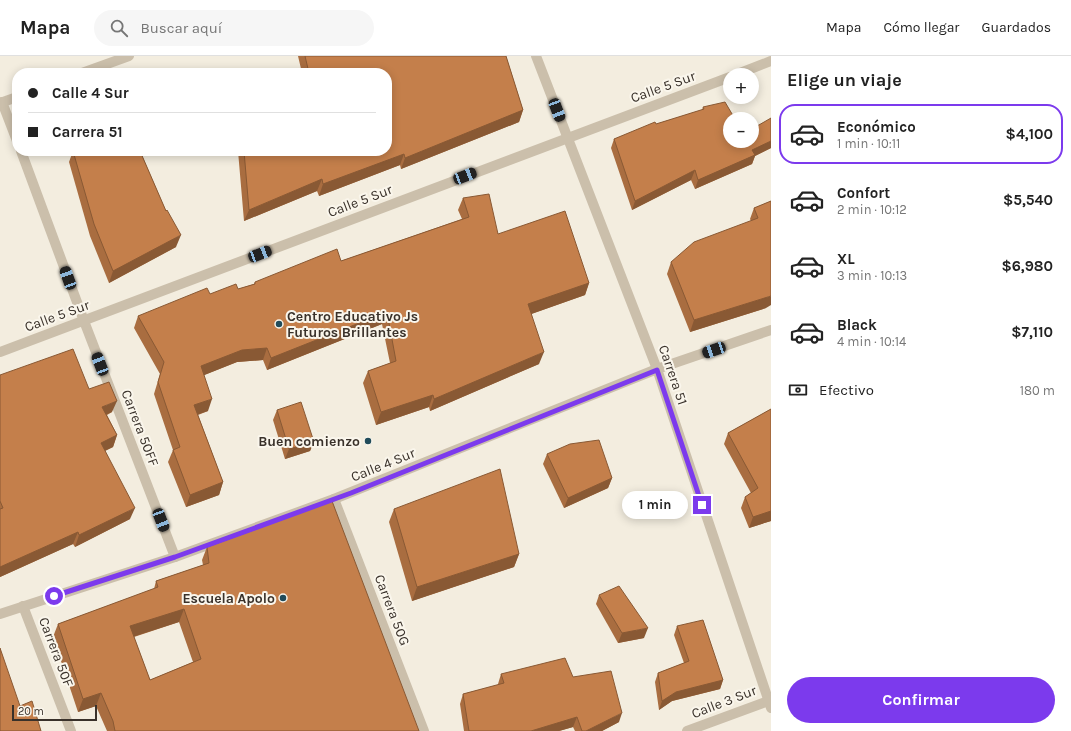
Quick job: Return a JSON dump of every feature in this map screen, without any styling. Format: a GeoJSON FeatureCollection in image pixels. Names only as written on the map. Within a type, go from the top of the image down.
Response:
{"type":"FeatureCollection","features":[{"type":"Feature","properties":{"kind":"street"},"geometry":{"type":"LineString","coordinates":[[96,68],[130,56]]}},
{"type":"Feature","properties":{"kind":"street","name":"Carrera 51"},"geometry":{"type":"LineString","coordinates":[[536,56],[657,370],[770,703]]}},
{"type":"Feature","properties":{"kind":"street"},"geometry":{"type":"LineString","coordinates":[[753,68],[771,61]]}},
{"type":"Feature","properties":{"kind":"street","name":"Calle 5 Sur"},"geometry":{"type":"LineString","coordinates":[[0,352],[723,80]]}},
{"type":"Feature","properties":{"kind":"street"},"geometry":{"type":"LineString","coordinates":[[12,98],[1,102],[12,129]]}},
{"type":"Feature","properties":{"kind":"street","name":"Carrera 50FF"},"geometry":{"type":"LineString","coordinates":[[23,156],[84,321],[175,557]]}},
{"type":"Feature","properties":{"kind":"street","name":"Calle 4 Sur"},"geometry":{"type":"LineString","coordinates":[[0,614],[175,557],[334,499],[657,370],[771,330]]}},
{"type":"Feature","properties":{"kind":"street","name":"Carrera 50G"},"geometry":{"type":"LineString","coordinates":[[334,499],[424,731]]}},
{"type":"Feature","properties":{"kind":"street","name":"Carrera 50F"},"geometry":{"type":"LineString","coordinates":[[23,606],[71,731]]}},
{"type":"Feature","properties":{"kind":"street","name":"Calle 3 Sur"},"geometry":{"type":"LineString","coordinates":[[687,731],[770,703]]}},
{"type":"Feature","properties":{"kind":"building"},"geometry":{"type":"Polygon","coordinates":[[[305,56],[506,56],[523,110],[405,158],[404,154],[323,184],[322,179],[249,210],[244,156],[392,156],[392,68],[308,68],[305,56]]]}},
{"type":"Feature","properties":{"kind":"building"},"geometry":{"type":"Polygon","coordinates":[[[723,102],[723,104],[726,104],[731,112],[723,112],[723,148],[756,148],[752,150],[755,155],[698,180],[695,170],[635,201],[614,139],[655,122],[656,124],[704,109],[703,107],[723,102]]]}},
{"type":"Feature","properties":{"kind":"building"},"geometry":{"type":"Polygon","coordinates":[[[771,118],[771,141],[759,147],[759,125],[771,118]]]}},
{"type":"Feature","properties":{"kind":"building"},"geometry":{"type":"Polygon","coordinates":[[[74,156],[142,156],[166,211],[167,210],[181,235],[113,271],[94,224],[74,156]]]}},
{"type":"Feature","properties":{"kind":"building"},"geometry":{"type":"Polygon","coordinates":[[[489,194],[498,234],[565,211],[589,283],[528,304],[544,352],[434,399],[433,395],[381,412],[368,371],[396,361],[387,312],[271,358],[267,348],[242,350],[201,366],[212,399],[194,405],[223,482],[190,495],[173,450],[180,447],[158,382],[164,362],[138,316],[207,288],[210,294],[236,284],[238,289],[255,284],[255,282],[337,249],[341,261],[469,217],[463,198],[489,194]]]}},
{"type":"Feature","properties":{"kind":"building"},"geometry":{"type":"Polygon","coordinates":[[[771,201],[771,296],[694,320],[671,262],[694,242],[758,218],[754,208],[771,201]]]}},
{"type":"Feature","properties":{"kind":"building"},"geometry":{"type":"Polygon","coordinates":[[[73,349],[89,389],[109,382],[117,401],[102,407],[117,435],[101,443],[135,508],[79,535],[78,532],[0,567],[0,509],[3,508],[0,501],[0,375],[73,349]]]}},
{"type":"Feature","properties":{"kind":"building"},"geometry":{"type":"Polygon","coordinates":[[[301,402],[314,442],[289,449],[277,410],[301,402]]]}},
{"type":"Feature","properties":{"kind":"building"},"geometry":{"type":"Polygon","coordinates":[[[771,409],[771,511],[753,517],[745,497],[758,488],[728,433],[771,409]]]}},
{"type":"Feature","properties":{"kind":"building"},"geometry":{"type":"Polygon","coordinates":[[[599,440],[612,478],[568,498],[547,454],[570,444],[599,440]]]}},
{"type":"Feature","properties":{"kind":"building"},"geometry":{"type":"Polygon","coordinates":[[[500,469],[519,554],[417,587],[394,509],[500,469]]]}},
{"type":"Feature","properties":{"kind":"building","name":"Escuela Apolo"},"geometry":{"type":"Polygon","coordinates":[[[332,501],[419,731],[115,731],[113,721],[101,693],[83,699],[58,624],[158,587],[156,581],[209,563],[207,547],[332,501]],[[184,609],[130,626],[150,680],[201,659],[184,609]]]}},
{"type":"Feature","properties":{"kind":"building"},"geometry":{"type":"Polygon","coordinates":[[[619,586],[648,628],[622,633],[599,595],[619,586]]]}},
{"type":"Feature","properties":{"kind":"building"},"geometry":{"type":"Polygon","coordinates":[[[703,620],[723,680],[676,692],[662,701],[658,673],[689,661],[677,626],[703,620]]]}},
{"type":"Feature","properties":{"kind":"building"},"geometry":{"type":"Polygon","coordinates":[[[0,648],[20,706],[32,701],[41,731],[0,731],[0,648]]]}},
{"type":"Feature","properties":{"kind":"building"},"geometry":{"type":"Polygon","coordinates":[[[565,658],[573,677],[611,671],[622,713],[586,731],[582,731],[577,717],[531,731],[469,731],[463,694],[504,683],[501,674],[565,658]]]}},
{"type":"Feature","properties":{"kind":"place","name":"Centro Educativo Js Futuros Brillantes"},"geometry":{"type":"Point","coordinates":[279,324]}},
{"type":"Feature","properties":{"kind":"place","name":"Buen comienzo"},"geometry":{"type":"Point","coordinates":[368,441]}},
{"type":"Feature","properties":{"kind":"place","name":"Escuela Apolo"},"geometry":{"type":"Point","coordinates":[283,598]}},
{"type":"Feature","properties":{"kind":"route"},"geometry":{"type":"LineString","coordinates":[[54,596],[175,557],[351,493],[657,370],[702,505]]}}]}
